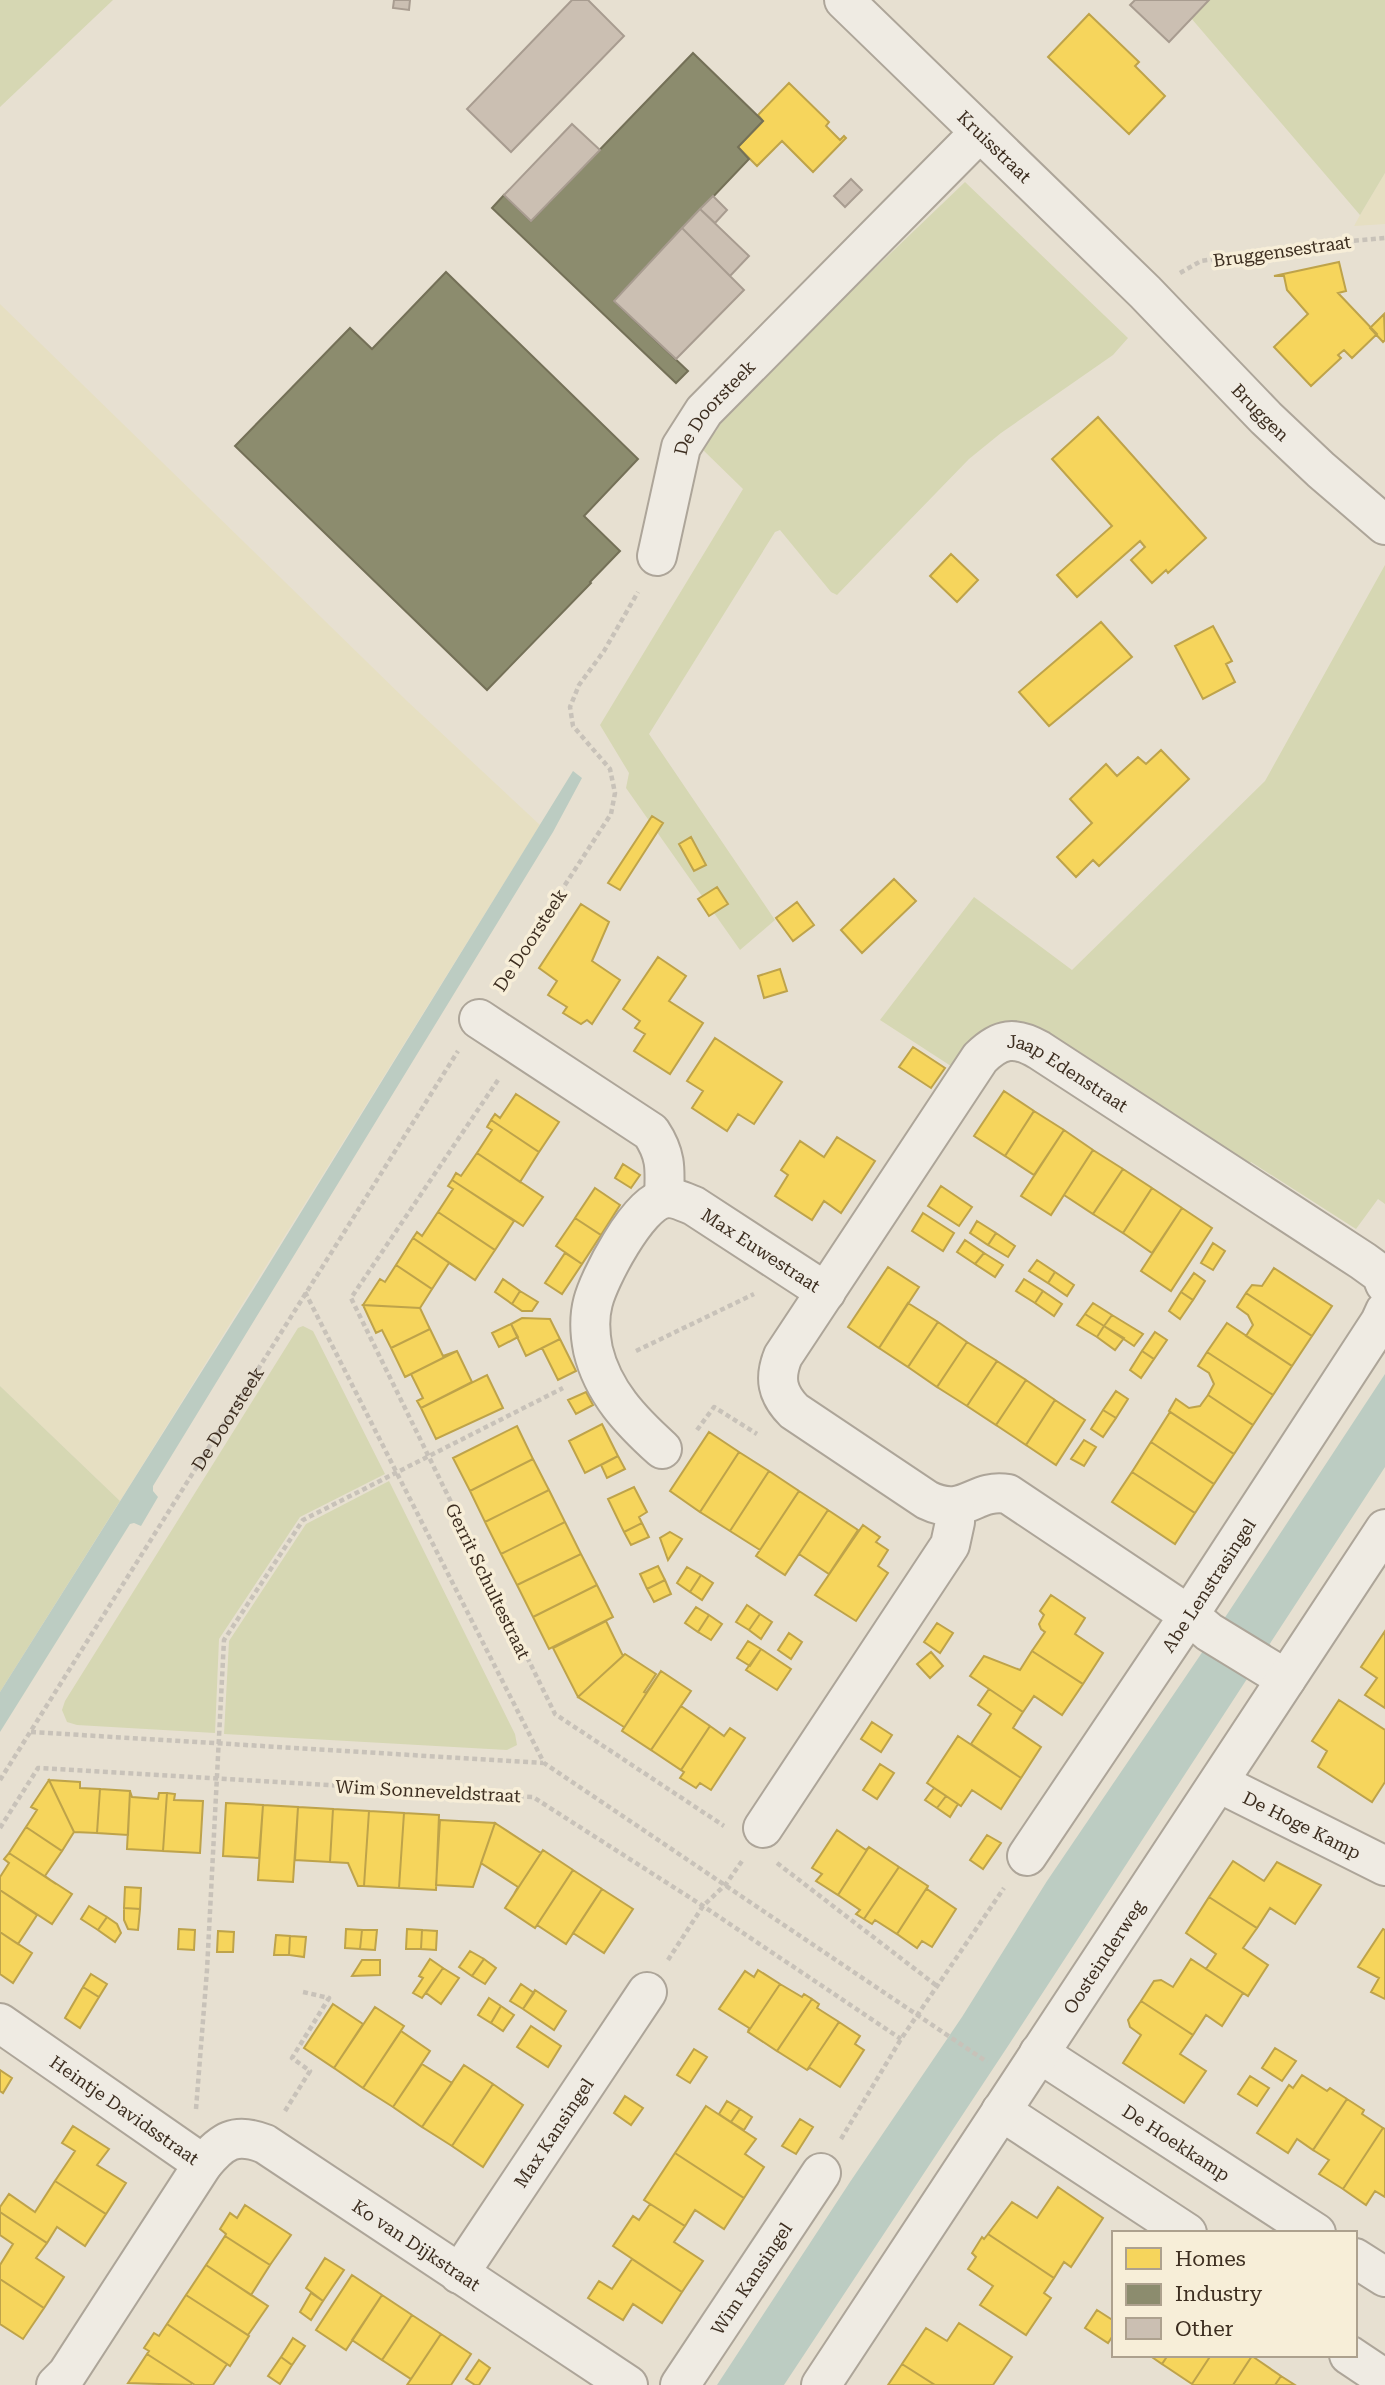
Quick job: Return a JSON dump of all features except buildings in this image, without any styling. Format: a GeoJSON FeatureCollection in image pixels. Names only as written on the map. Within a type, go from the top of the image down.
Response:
{"type":"FeatureCollection","features":[{"type":"Feature","properties":{"kind":"street","name":"Kruisstraat"},"geometry":{"type":"LineString","coordinates":[[844,0],[1145,292]]}},
{"type":"Feature","properties":{"kind":"street","name":"De Doorsteek"},"geometry":{"type":"LineString","coordinates":[[657,556],[681,447],[704,411],[980,132]]}},
{"type":"Feature","properties":{"kind":"street","name":"Bruggen"},"geometry":{"type":"LineString","coordinates":[[1145,292],[1266,418],[1385,525]]}},
{"type":"Feature","properties":{"kind":"street"},"geometry":{"type":"LineString","coordinates":[[479,1019],[651,1132],[662,1149],[665,1166],[664,1198],[648,1205],[601,1276],[592,1304],[590,1323],[592,1348],[598,1369],[610,1393],[632,1422],[662,1449]]}},
{"type":"Feature","properties":{"kind":"street","name":"Jaap Edenstraat"},"geometry":{"type":"LineString","coordinates":[[811,1282],[980,1058],[992,1046],[1008,1041],[1025,1042],[1040,1050],[1363,1261],[1381,1274],[1385,1284]]}},
{"type":"Feature","properties":{"kind":"street","name":"Max Euwestraat"},"geometry":{"type":"LineString","coordinates":[[664,1198],[694,1206],[811,1282],[778,1369],[777,1384],[783,1401],[927,1500],[940,1506],[955,1507]]}},
{"type":"Feature","properties":{"kind":"street","name":"Abe Lenstrasingel"},"geometry":{"type":"LineString","coordinates":[[1027,1856],[1199,1623],[1385,1311]]}},
{"type":"Feature","properties":{"kind":"street"},"geometry":{"type":"LineString","coordinates":[[758,1836],[950,1545],[955,1507],[970,1503],[983,1494],[1008,1494],[1274,1672]]}},
{"type":"Feature","properties":{"kind":"street","name":"Oosteinderweg"},"geometry":{"type":"LineString","coordinates":[[821,2385],[1219,1783],[1274,1672],[1385,1530]]}},
{"type":"Feature","properties":{"kind":"street","name":"De Hoge Kamp"},"geometry":{"type":"LineString","coordinates":[[1219,1783],[1385,1866]]}},
{"type":"Feature","properties":{"kind":"street","name":"Max Kansingel"},"geometry":{"type":"LineString","coordinates":[[459,2274],[647,1993]]}},
{"type":"Feature","properties":{"kind":"street","name":"Heintje Davidsstraat"},"geometry":{"type":"LineString","coordinates":[[0,2023],[192,2156],[67,2374],[56,2385]]}},
{"type":"Feature","properties":{"kind":"street","name":"De Hoekkamp"},"geometry":{"type":"LineString","coordinates":[[1039,2053],[1313,2231]]}},
{"type":"Feature","properties":{"kind":"street"},"geometry":{"type":"LineString","coordinates":[[1001,2111],[1186,2231]]}},
{"type":"Feature","properties":{"kind":"street","name":"Ko van Dijkstraat"},"geometry":{"type":"LineString","coordinates":[[192,2156],[235,2139],[251,2139],[265,2144],[628,2385]]}},
{"type":"Feature","properties":{"kind":"street","name":"Wim Kansingel"},"geometry":{"type":"LineString","coordinates":[[680,2385],[821,2173]]}},
{"type":"Feature","properties":{"kind":"street"},"geometry":{"type":"LineString","coordinates":[[1357,2259],[1385,2277]]}},
{"type":"Feature","properties":{"kind":"street"},"geometry":{"type":"LineString","coordinates":[[1352,2357],[1385,2379]]}},
{"type":"Feature","properties":{"kind":"path","name":"Bruggensestraat"},"geometry":{"type":"LineString","coordinates":[[1145,292],[1201,261],[1315,244],[1385,238]]}},
{"type":"Feature","properties":{"kind":"path","name":"De Doorsteek"},"geometry":{"type":"LineString","coordinates":[[0,1780],[305,1292],[611,814],[615,793],[610,769],[573,726],[570,707],[579,685],[604,650],[657,556]]}},
{"type":"Feature","properties":{"kind":"path","name":"Gerrit Schultestraat"},"geometry":{"type":"LineString","coordinates":[[522,1046],[351,1298],[427,1458],[555,1714],[758,1836],[937,1986]]}},
{"type":"Feature","properties":{"kind":"path"},"geometry":{"type":"LineString","coordinates":[[192,2156],[218,1779],[224,1640],[303,1520],[598,1369],[811,1282]]}},
{"type":"Feature","properties":{"kind":"path","name":"Gerrit Schultestraat"},"geometry":{"type":"LineString","coordinates":[[305,1292],[544,1763]]}},
{"type":"Feature","properties":{"kind":"path"},"geometry":{"type":"LineString","coordinates":[[662,1449],[681,1452],[714,1407],[775,1445],[794,1411]]}},
{"type":"Feature","properties":{"kind":"path","name":"Wim Sonneveldstraat"},"geometry":{"type":"LineString","coordinates":[[31,1732],[544,1763]]}},
{"type":"Feature","properties":{"kind":"path"},"geometry":{"type":"LineString","coordinates":[[544,1763],[989,2063]]}},
{"type":"Feature","properties":{"kind":"path","name":"Wim Sonneveldstraat"},"geometry":{"type":"LineString","coordinates":[[0,1828],[38,1768],[533,1797],[703,1906],[901,2039]]}},
{"type":"Feature","properties":{"kind":"path"},"geometry":{"type":"LineString","coordinates":[[647,1993],[703,1906],[726,1884],[758,1836]]}},
{"type":"Feature","properties":{"kind":"path"},"geometry":{"type":"LineString","coordinates":[[821,2173],[901,2039],[1027,1856]]}},
{"type":"Feature","properties":{"kind":"path"},"geometry":{"type":"LineString","coordinates":[[265,2144],[310,2071],[292,2058],[329,1998],[303,1992]]}},
{"type":"Feature","properties":{"kind":"shaded area"},"geometry":{"type":"Polygon","coordinates":[[[1385,173],[1385,224],[1354,226],[1360,215],[1385,173]]]}},
{"type":"Feature","properties":{"kind":"shaded area"},"geometry":{"type":"Polygon","coordinates":[[[0,304],[407,701],[540,825],[120,1501],[0,1386],[0,304]]]}},
{"type":"Feature","properties":{"kind":"shaded area"},"geometry":{"type":"Polygon","coordinates":[[[573,771],[582,778],[553,832],[153,1486],[158,1497],[141,1526],[130,1524],[0,1732],[0,1692],[258,1282],[573,771]]]}},
{"type":"Feature","properties":{"kind":"shaded area"},"geometry":{"type":"Polygon","coordinates":[[[1385,1374],[1385,1467],[1008,2046],[784,2385],[717,2385],[962,2017],[1047,1881],[1199,1657],[1385,1374]]]}},
{"type":"Feature","properties":{"kind":"green space"},"geometry":{"type":"Polygon","coordinates":[[[0,0],[113,0],[0,107],[0,0]]]}},
{"type":"Feature","properties":{"kind":"green space"},"geometry":{"type":"Polygon","coordinates":[[[1198,0],[1385,0],[1385,173],[1360,215],[1185,11],[1198,0]]]}},
{"type":"Feature","properties":{"kind":"green space"},"geometry":{"type":"Polygon","coordinates":[[[965,182],[1128,338],[1113,355],[1001,433],[969,459],[837,595],[831,592],[780,530],[775,532],[649,734],[775,920],[740,950],[626,788],[629,773],[600,725],[743,489],[701,448],[717,430],[724,413],[965,182]]]}},
{"type":"Feature","properties":{"kind":"green space"},"geometry":{"type":"Polygon","coordinates":[[[1385,565],[1385,1204],[1378,1199],[1356,1229],[1251,1162],[1246,1168],[1021,1023],[990,1026],[971,1042],[954,1068],[880,1020],[974,897],[1072,970],[1265,781],[1385,565]]]}},
{"type":"Feature","properties":{"kind":"green space"},"geometry":{"type":"Polygon","coordinates":[[[303,1326],[313,1331],[385,1474],[300,1517],[219,1639],[215,1733],[77,1725],[67,1722],[62,1710],[65,1701],[298,1328],[303,1326]]]}},
{"type":"Feature","properties":{"kind":"green space"},"geometry":{"type":"Polygon","coordinates":[[[0,1386],[120,1501],[0,1692],[0,1386]]]}},
{"type":"Feature","properties":{"kind":"green space"},"geometry":{"type":"Polygon","coordinates":[[[389,1481],[515,1734],[517,1745],[507,1750],[224,1734],[229,1641],[306,1524],[389,1481]]]}}]}
